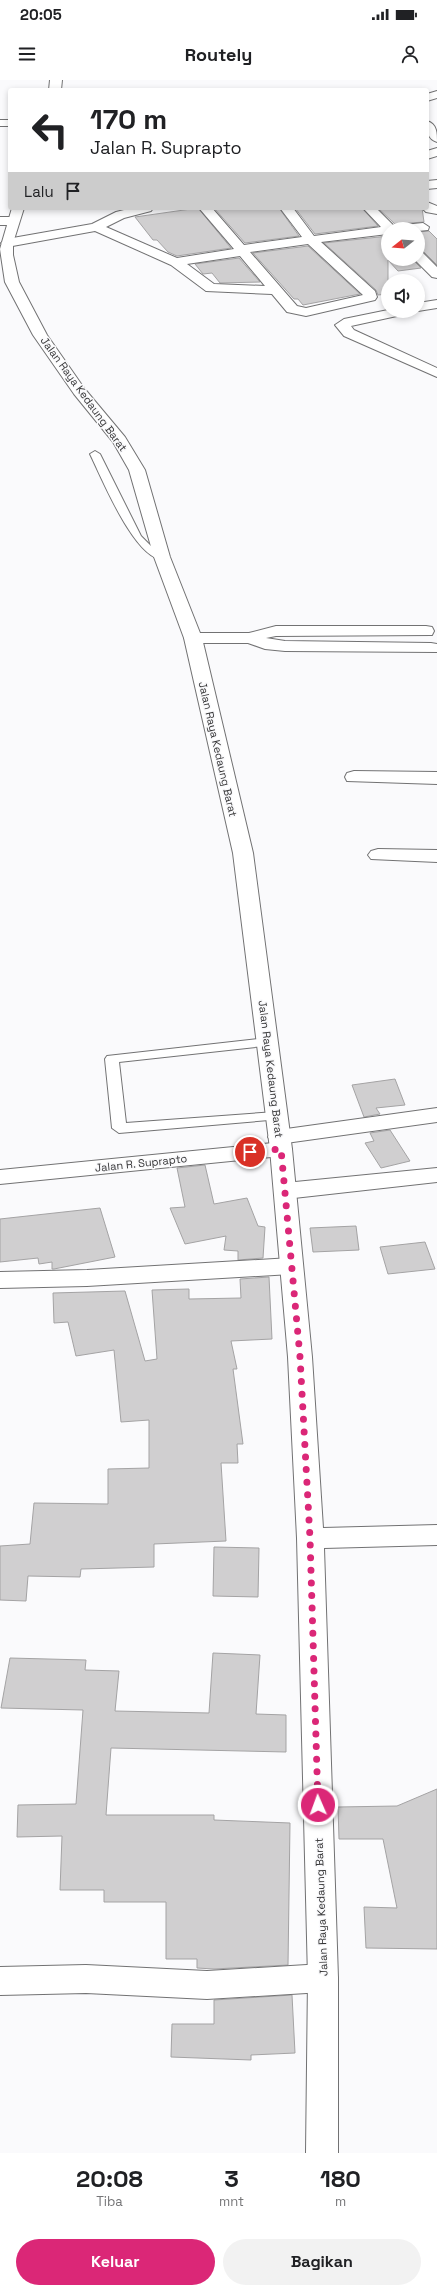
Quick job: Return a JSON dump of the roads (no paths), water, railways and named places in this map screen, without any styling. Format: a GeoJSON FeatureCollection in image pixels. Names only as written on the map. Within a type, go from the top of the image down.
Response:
{"type":"FeatureCollection","features":[{"type":"Feature","properties":{"kind":"street"},"geometry":{"type":"LineString","coordinates":[[429,128],[437,138]]}},
{"type":"Feature","properties":{"kind":"street"},"geometry":{"type":"LineString","coordinates":[[7,233],[56,234],[96,227],[120,215],[139,210]]}},
{"type":"Feature","properties":{"kind":"street"},"geometry":{"type":"LineString","coordinates":[[207,210],[274,290],[292,309],[299,311],[370,297],[370,294],[310,239],[288,210]]}},
{"type":"Feature","properties":{"kind":"street"},"geometry":{"type":"LineString","coordinates":[[371,210],[382,222]]}},
{"type":"Feature","properties":{"kind":"street"},"geometry":{"type":"LineString","coordinates":[[120,215],[145,247]]}},
{"type":"Feature","properties":{"kind":"street"},"geometry":{"type":"LineString","coordinates":[[96,227],[145,247],[176,262],[212,288],[274,290]]}},
{"type":"Feature","properties":{"kind":"street"},"geometry":{"type":"LineString","coordinates":[[176,262],[310,239],[381,230]]}},
{"type":"Feature","properties":{"kind":"street","name":"Jalan Raya Kedaung Barat"},"geometry":{"type":"LineString","coordinates":[[7,233],[12,282],[40,335],[79,391],[120,440],[137,470],[162,557],[193,638],[242,853],[279,1134],[285,1191],[290,1266],[300,1357],[310,1538],[323,1978],[322,2153]]}},
{"type":"Feature","properties":{"kind":"street"},"geometry":{"type":"LineString","coordinates":[[425,263],[437,274]]}},
{"type":"Feature","properties":{"kind":"street"},"geometry":{"type":"LineString","coordinates":[[381,315],[349,322],[342,325],[349,333],[437,373]]}},
{"type":"Feature","properties":{"kind":"street"},"geometry":{"type":"LineString","coordinates":[[250,638],[264,632],[276,631],[432,628]]}},
{"type":"Feature","properties":{"kind":"street"},"geometry":{"type":"LineString","coordinates":[[432,628],[424,636],[425,642],[434,650]]}},
{"type":"Feature","properties":{"kind":"street"},"geometry":{"type":"LineString","coordinates":[[193,638],[250,638],[265,644],[285,646],[434,650]]}},
{"type":"Feature","properties":{"kind":"street"},"geometry":{"type":"LineString","coordinates":[[354,777],[437,778]]}},
{"type":"Feature","properties":{"kind":"street"},"geometry":{"type":"LineString","coordinates":[[378,855],[437,856]]}},
{"type":"Feature","properties":{"kind":"street","name":"Jalan R. Suprapto"},"geometry":{"type":"LineString","coordinates":[[0,1177],[279,1134],[437,1115]]}},
{"type":"Feature","properties":{"kind":"street"},"geometry":{"type":"LineString","coordinates":[[285,1191],[437,1175]]}},
{"type":"Feature","properties":{"kind":"street"},"geometry":{"type":"LineString","coordinates":[[0,1280],[88,1278],[290,1266]]}},
{"type":"Feature","properties":{"kind":"street"},"geometry":{"type":"LineString","coordinates":[[310,1538],[437,1535]]}},
{"type":"Feature","properties":{"kind":"street"},"geometry":{"type":"LineString","coordinates":[[0,1981],[86,1979],[206,1985],[323,1978]]}},
{"type":"Feature","properties":{"kind":"lane"},"geometry":{"type":"LineString","coordinates":[[95,454],[137,537],[149,550],[162,557]]}},
{"type":"Feature","properties":{"kind":"lane"},"geometry":{"type":"LineString","coordinates":[[268,1042],[112,1059],[119,1128],[279,1134]]}}]}
